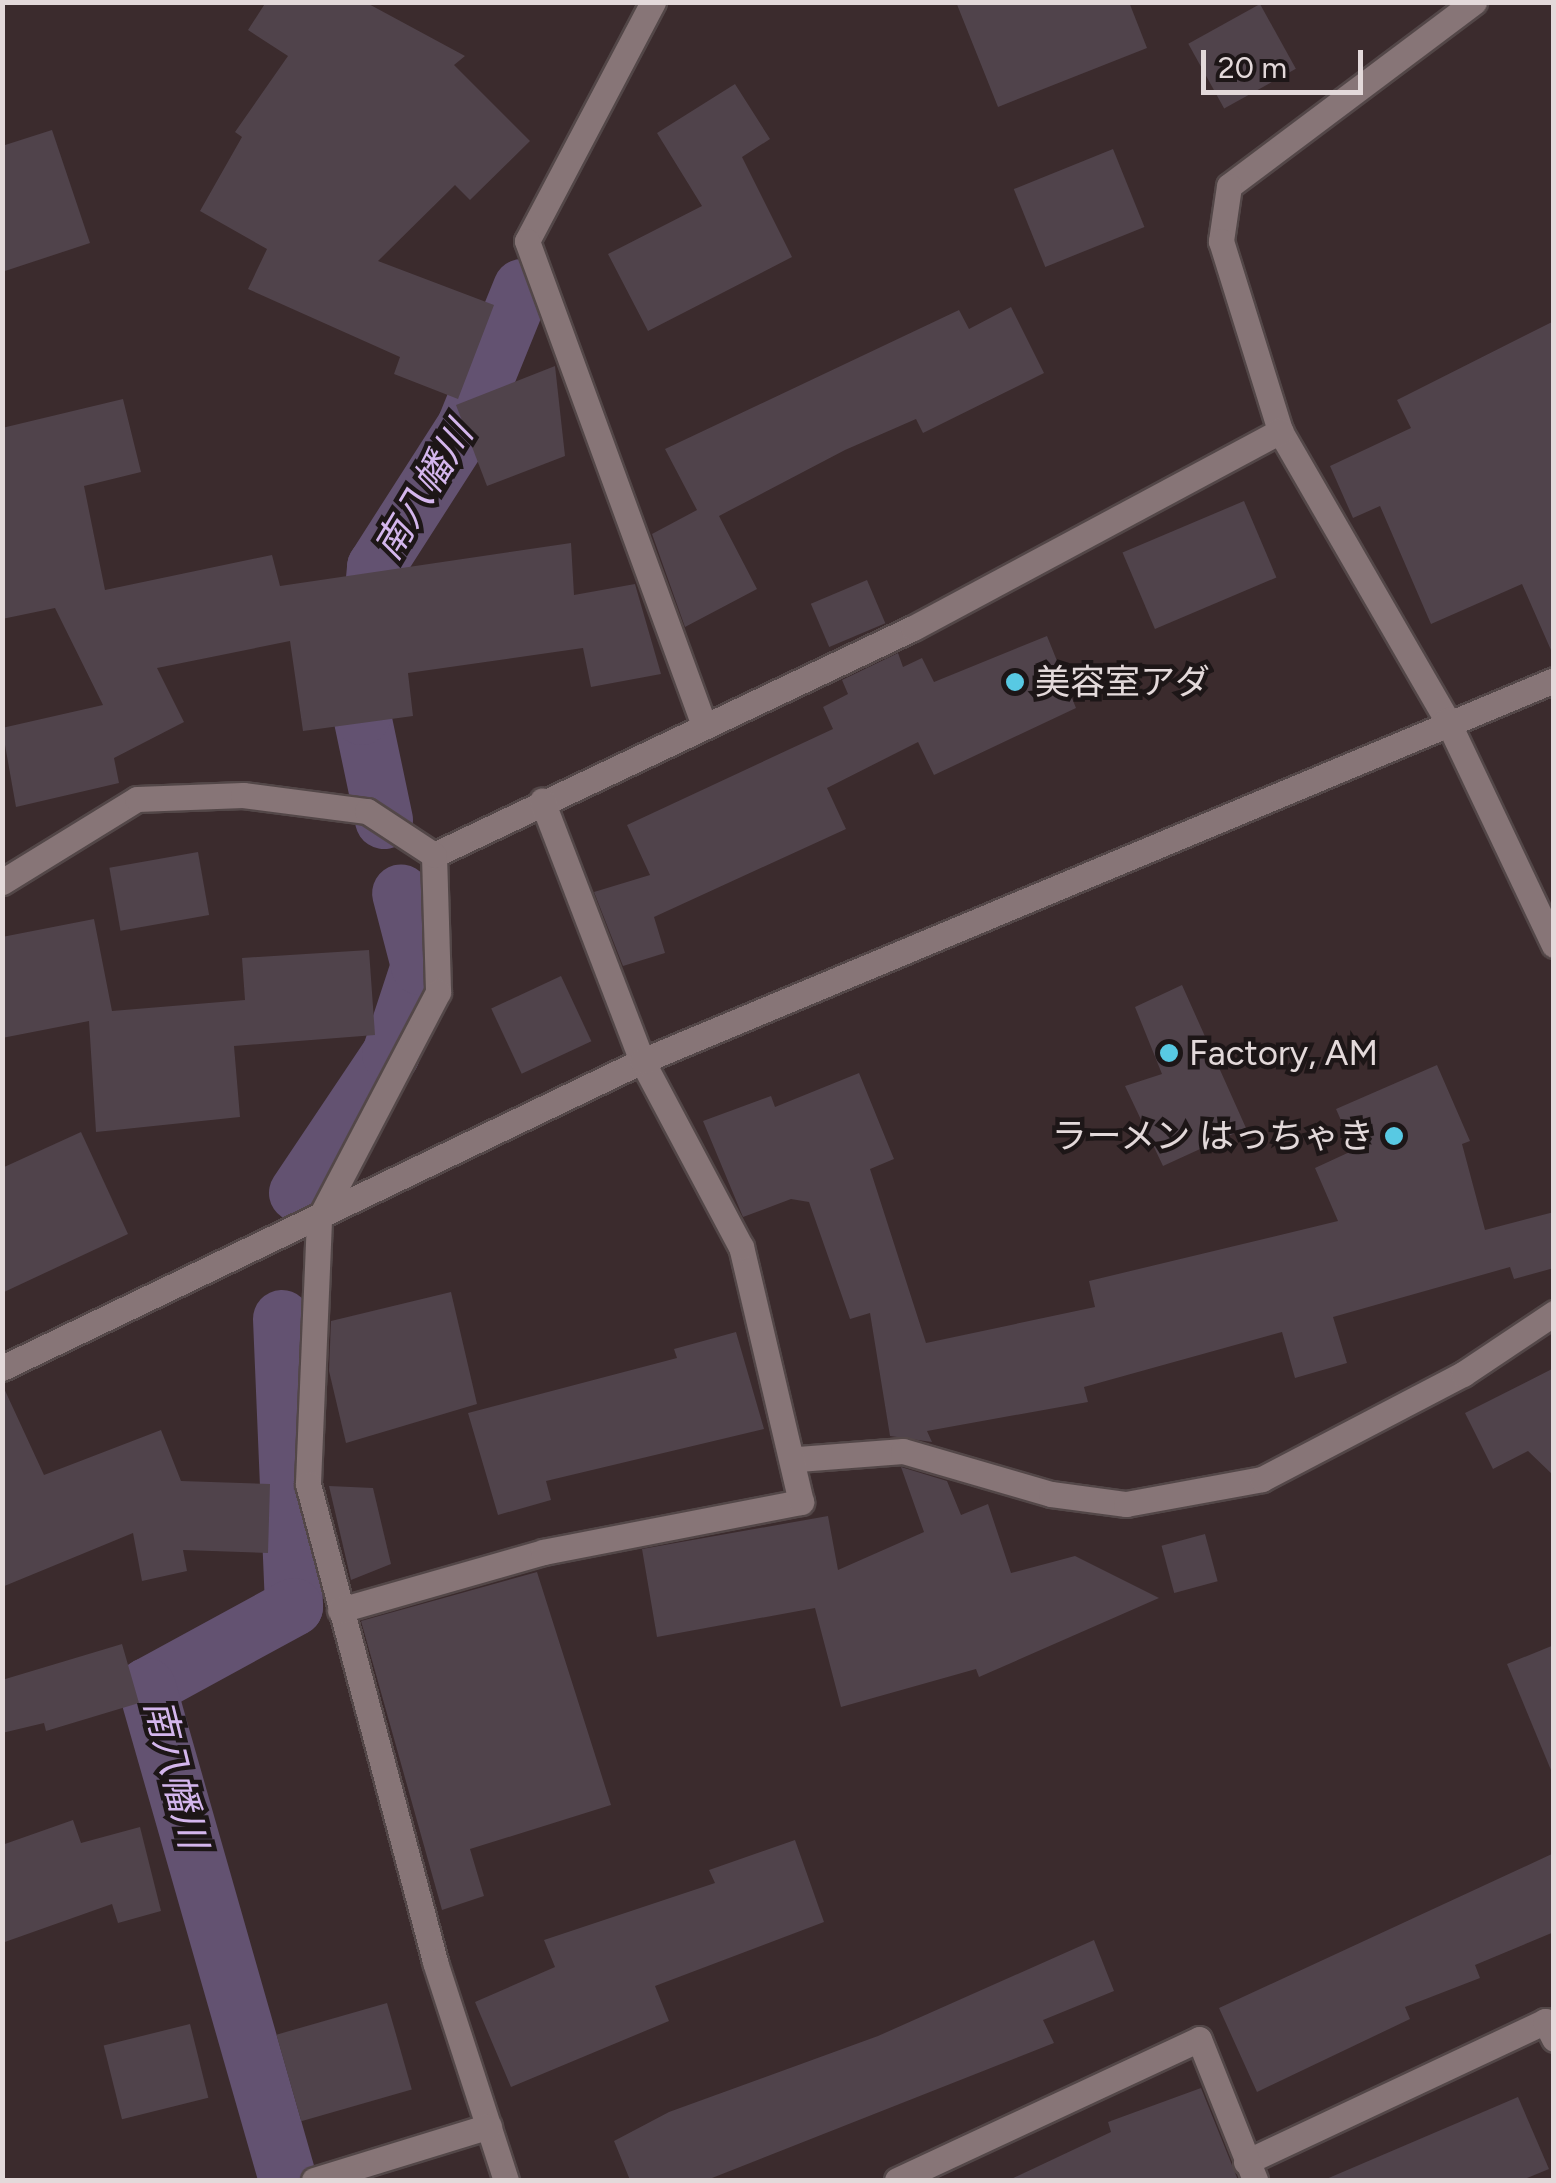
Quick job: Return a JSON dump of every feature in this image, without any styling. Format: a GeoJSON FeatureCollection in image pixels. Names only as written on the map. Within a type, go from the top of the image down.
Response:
{"type":"FeatureCollection","features":[{"type":"Feature","properties":{"kind":"street"},"geometry":{"type":"LineString","coordinates":[[653,2],[528,241],[702,720]]}},
{"type":"Feature","properties":{"kind":"street"},"geometry":{"type":"LineString","coordinates":[[1474,2],[1229,186],[1221,241],[1280,431],[1448,720],[1554,945]]}},
{"type":"Feature","properties":{"kind":"street"},"geometry":{"type":"LineString","coordinates":[[434,855],[702,720],[912,628],[1280,431]]}},
{"type":"Feature","properties":{"kind":"street"},"geometry":{"type":"LineString","coordinates":[[2,1368],[319,1220],[642,1061],[1448,720],[1554,680]]}},
{"type":"Feature","properties":{"kind":"street"},"geometry":{"type":"LineString","coordinates":[[2,882],[137,799],[243,794],[367,811],[434,855]]}},
{"type":"Feature","properties":{"kind":"street"},"geometry":{"type":"LineString","coordinates":[[340,1610],[543,1552],[801,1502],[798,1459],[741,1247],[642,1061],[542,801]]}},
{"type":"Feature","properties":{"kind":"street"},"geometry":{"type":"LineString","coordinates":[[434,855],[438,992],[319,1220],[308,1484],[340,1610],[506,2180]]}},
{"type":"Feature","properties":{"kind":"street"},"geometry":{"type":"LineString","coordinates":[[798,1459],[903,1451],[1051,1494],[1126,1504],[1262,1479],[1464,1374],[1554,1314]]}},
{"type":"Feature","properties":{"kind":"street"},"geometry":{"type":"LineString","coordinates":[[897,2180],[1199,2039],[1250,2171],[1546,2021],[1554,2039]]}},
{"type":"Feature","properties":{"kind":"street"},"geometry":{"type":"LineString","coordinates":[[314,2180],[489,2126]]}},
{"type":"Feature","properties":{"kind":"building"},"geometry":{"type":"Polygon","coordinates":[[[266,2],[365,2],[465,56],[454,65],[530,141],[470,200],[455,185],[378,261],[494,305],[458,399],[394,374],[400,357],[248,289],[267,249],[200,211],[242,137],[235,132],[288,56],[248,30],[266,2]]]}},
{"type":"Feature","properties":{"kind":"building"},"geometry":{"type":"Polygon","coordinates":[[[956,2],[1129,2],[1147,48],[998,107],[956,2]]]}},
{"type":"Feature","properties":{"kind":"building"},"geometry":{"type":"Polygon","coordinates":[[[1260,4],[1296,69],[1224,108],[1188,44],[1260,4]]]}},
{"type":"Feature","properties":{"kind":"building"},"geometry":{"type":"Polygon","coordinates":[[[735,84],[770,139],[742,157],[792,257],[648,331],[608,254],[702,206],[657,133],[735,84]]]}},
{"type":"Feature","properties":{"kind":"building"},"geometry":{"type":"Polygon","coordinates":[[[52,130],[90,243],[2,272],[2,146],[52,130]]]}},
{"type":"Feature","properties":{"kind":"building"},"geometry":{"type":"Polygon","coordinates":[[[1113,149],[1144,227],[1045,267],[1014,189],[1113,149]]]}},
{"type":"Feature","properties":{"kind":"building"},"geometry":{"type":"Polygon","coordinates":[[[1011,307],[1044,373],[923,433],[916,419],[845,450],[719,516],[757,589],[685,627],[652,534],[697,510],[665,449],[959,310],[969,329],[1011,307]]]}},
{"type":"Feature","properties":{"kind":"building"},"geometry":{"type":"Polygon","coordinates":[[[1554,321],[1554,657],[1522,584],[1431,624],[1380,506],[1353,518],[1330,466],[1411,428],[1397,400],[1554,321]]]}},
{"type":"Feature","properties":{"kind":"building"},"geometry":{"type":"Polygon","coordinates":[[[555,366],[565,456],[487,486],[456,405],[555,366]]]}},
{"type":"Feature","properties":{"kind":"building"},"geometry":{"type":"Polygon","coordinates":[[[123,399],[141,472],[84,486],[105,590],[272,555],[280,586],[571,543],[574,595],[635,584],[661,674],[591,687],[583,648],[408,673],[413,716],[303,731],[290,641],[157,668],[184,722],[114,758],[119,783],[16,807],[2,728],[103,705],[55,608],[2,619],[2,428],[123,399]]]}},
{"type":"Feature","properties":{"kind":"building"},"geometry":{"type":"Polygon","coordinates":[[[1244,501],[1276,577],[1155,629],[1122,553],[1244,501]]]}},
{"type":"Feature","properties":{"kind":"building"},"geometry":{"type":"Polygon","coordinates":[[[867,580],[885,623],[829,647],[811,604],[867,580]]]}},
{"type":"Feature","properties":{"kind":"building"},"geometry":{"type":"Polygon","coordinates":[[[1047,636],[1076,708],[934,775],[918,742],[827,788],[846,829],[654,917],[665,953],[623,966],[594,892],[650,875],[627,825],[833,729],[823,707],[848,694],[842,680],[898,653],[903,667],[922,658],[934,682],[1047,636]]]}},
{"type":"Feature","properties":{"kind":"building"},"geometry":{"type":"Polygon","coordinates":[[[198,852],[209,915],[120,931],[109,868],[198,852]]]}},
{"type":"Feature","properties":{"kind":"building"},"geometry":{"type":"Polygon","coordinates":[[[94,919],[112,1011],[245,1000],[242,958],[369,950],[375,1035],[234,1046],[240,1117],[96,1132],[89,1021],[2,1038],[2,937],[94,919]]]}},
{"type":"Feature","properties":{"kind":"building"},"geometry":{"type":"Polygon","coordinates":[[[561,976],[591,1041],[522,1074],[491,1009],[561,976]]]}},
{"type":"Feature","properties":{"kind":"building"},"geometry":{"type":"Polygon","coordinates":[[[1182,985],[1246,1128],[1163,1166],[1125,1086],[1162,1074],[1135,1007],[1182,985]]]}},
{"type":"Feature","properties":{"kind":"building"},"geometry":{"type":"Polygon","coordinates":[[[1437,1065],[1470,1141],[1462,1144],[1485,1230],[1554,1212],[1554,1268],[1514,1279],[1510,1267],[1333,1317],[1347,1363],[1295,1378],[1282,1332],[1084,1387],[1088,1402],[927,1431],[932,1442],[890,1436],[870,1313],[850,1319],[809,1202],[791,1199],[743,1217],[703,1121],[771,1096],[775,1107],[859,1073],[894,1159],[870,1169],[926,1343],[1095,1307],[1089,1281],[1338,1221],[1315,1168],[1354,1150],[1336,1109],[1437,1065]]]}},
{"type":"Feature","properties":{"kind":"building"},"geometry":{"type":"Polygon","coordinates":[[[81,1132],[128,1234],[2,1293],[2,1168],[81,1132]]]}},
{"type":"Feature","properties":{"kind":"building"},"geometry":{"type":"Polygon","coordinates":[[[451,1292],[477,1404],[346,1443],[329,1371],[331,1321],[451,1292]]]}},
{"type":"Feature","properties":{"kind":"building"},"geometry":{"type":"Polygon","coordinates":[[[736,1332],[764,1429],[546,1481],[551,1500],[498,1515],[468,1413],[677,1358],[674,1349],[736,1332]]]}},
{"type":"Feature","properties":{"kind":"building"},"geometry":{"type":"Polygon","coordinates":[[[1554,1368],[1554,1476],[1528,1451],[1493,1469],[1465,1413],[1554,1368]]]}},
{"type":"Feature","properties":{"kind":"building"},"geometry":{"type":"Polygon","coordinates":[[[2,1384],[44,1475],[161,1430],[181,1481],[270,1484],[268,1553],[183,1550],[187,1571],[142,1581],[133,1533],[2,1587],[2,1384]]]}},
{"type":"Feature","properties":{"kind":"building"},"geometry":{"type":"Polygon","coordinates":[[[901,1467],[947,1481],[961,1515],[988,1504],[1011,1573],[1075,1556],[1159,1598],[979,1677],[976,1669],[841,1707],[815,1608],[657,1637],[642,1549],[828,1516],[838,1570],[924,1532],[901,1467]]]}},
{"type":"Feature","properties":{"kind":"building"},"geometry":{"type":"Polygon","coordinates":[[[329,1486],[373,1488],[391,1564],[351,1580],[329,1486]]]}},
{"type":"Feature","properties":{"kind":"building"},"geometry":{"type":"Polygon","coordinates":[[[1205,1534],[1218,1581],[1174,1593],[1162,1546],[1205,1534]]]}},
{"type":"Feature","properties":{"kind":"building"},"geometry":{"type":"Polygon","coordinates":[[[537,1572],[611,1805],[470,1849],[484,1896],[442,1910],[361,1621],[537,1572]]]}},
{"type":"Feature","properties":{"kind":"building"},"geometry":{"type":"Polygon","coordinates":[[[122,1644],[139,1703],[46,1731],[44,1723],[2,1733],[2,1680],[122,1644]]]}},
{"type":"Feature","properties":{"kind":"building"},"geometry":{"type":"Polygon","coordinates":[[[1554,1645],[1554,1775],[1553,1775],[1507,1664],[1554,1645]]]}},
{"type":"Feature","properties":{"kind":"building"},"geometry":{"type":"Polygon","coordinates":[[[73,1820],[81,1843],[140,1827],[161,1911],[118,1923],[112,1904],[2,1943],[2,1845],[73,1820]]]}},
{"type":"Feature","properties":{"kind":"building"},"geometry":{"type":"Polygon","coordinates":[[[795,1840],[824,1922],[655,1986],[669,2021],[511,2087],[475,2002],[555,1967],[544,1940],[715,1883],[709,1870],[795,1840]]]}},
{"type":"Feature","properties":{"kind":"building"},"geometry":{"type":"Polygon","coordinates":[[[1554,1853],[1554,1932],[1475,1965],[1480,1978],[1405,2007],[1410,2019],[1257,2092],[1219,2008],[1554,1853]]]}},
{"type":"Feature","properties":{"kind":"building"},"geometry":{"type":"Polygon","coordinates":[[[1094,1940],[1114,1991],[1043,2020],[1054,2043],[707,2180],[630,2180],[614,2141],[669,2112],[878,2036],[1094,1940]]]}},
{"type":"Feature","properties":{"kind":"building"},"geometry":{"type":"Polygon","coordinates":[[[387,2003],[412,2090],[301,2121],[276,2035],[387,2003]]]}},
{"type":"Feature","properties":{"kind":"building"},"geometry":{"type":"Polygon","coordinates":[[[190,2024],[208,2098],[122,2119],[104,2046],[190,2024]]]}},
{"type":"Feature","properties":{"kind":"building"},"geometry":{"type":"Polygon","coordinates":[[[1201,2088],[1238,2180],[1009,2180],[1111,2132],[1108,2122],[1201,2088]]]}},
{"type":"Feature","properties":{"kind":"building"},"geometry":{"type":"Polygon","coordinates":[[[1518,2097],[1549,2169],[1522,2180],[1324,2180],[1518,2097]]]}},
{"type":"Feature","properties":{"kind":"waterway","name":"南八幡川"},"geometry":{"type":"LineString","coordinates":[[384,820],[362,716],[376,567],[466,426],[522,288]]}},
{"type":"Feature","properties":{"kind":"waterway","name":"南八幡川"},"geometry":{"type":"LineString","coordinates":[[298,1193],[391,1054],[420,966],[401,893]]}},
{"type":"Feature","properties":{"kind":"waterway","name":"南八幡川"},"geometry":{"type":"LineString","coordinates":[[282,1319],[294,1607],[147,1687],[288,2180]]}},
{"type":"Feature","properties":{"kind":"place","name":"美容室アダ"},"geometry":{"type":"Point","coordinates":[1015,682]}},
{"type":"Feature","properties":{"kind":"place","name":"Factory, AM"},"geometry":{"type":"Point","coordinates":[1169,1053]}},
{"type":"Feature","properties":{"kind":"place","name":"ラーメン はっちゃき"},"geometry":{"type":"Point","coordinates":[1394,1136]}}]}
